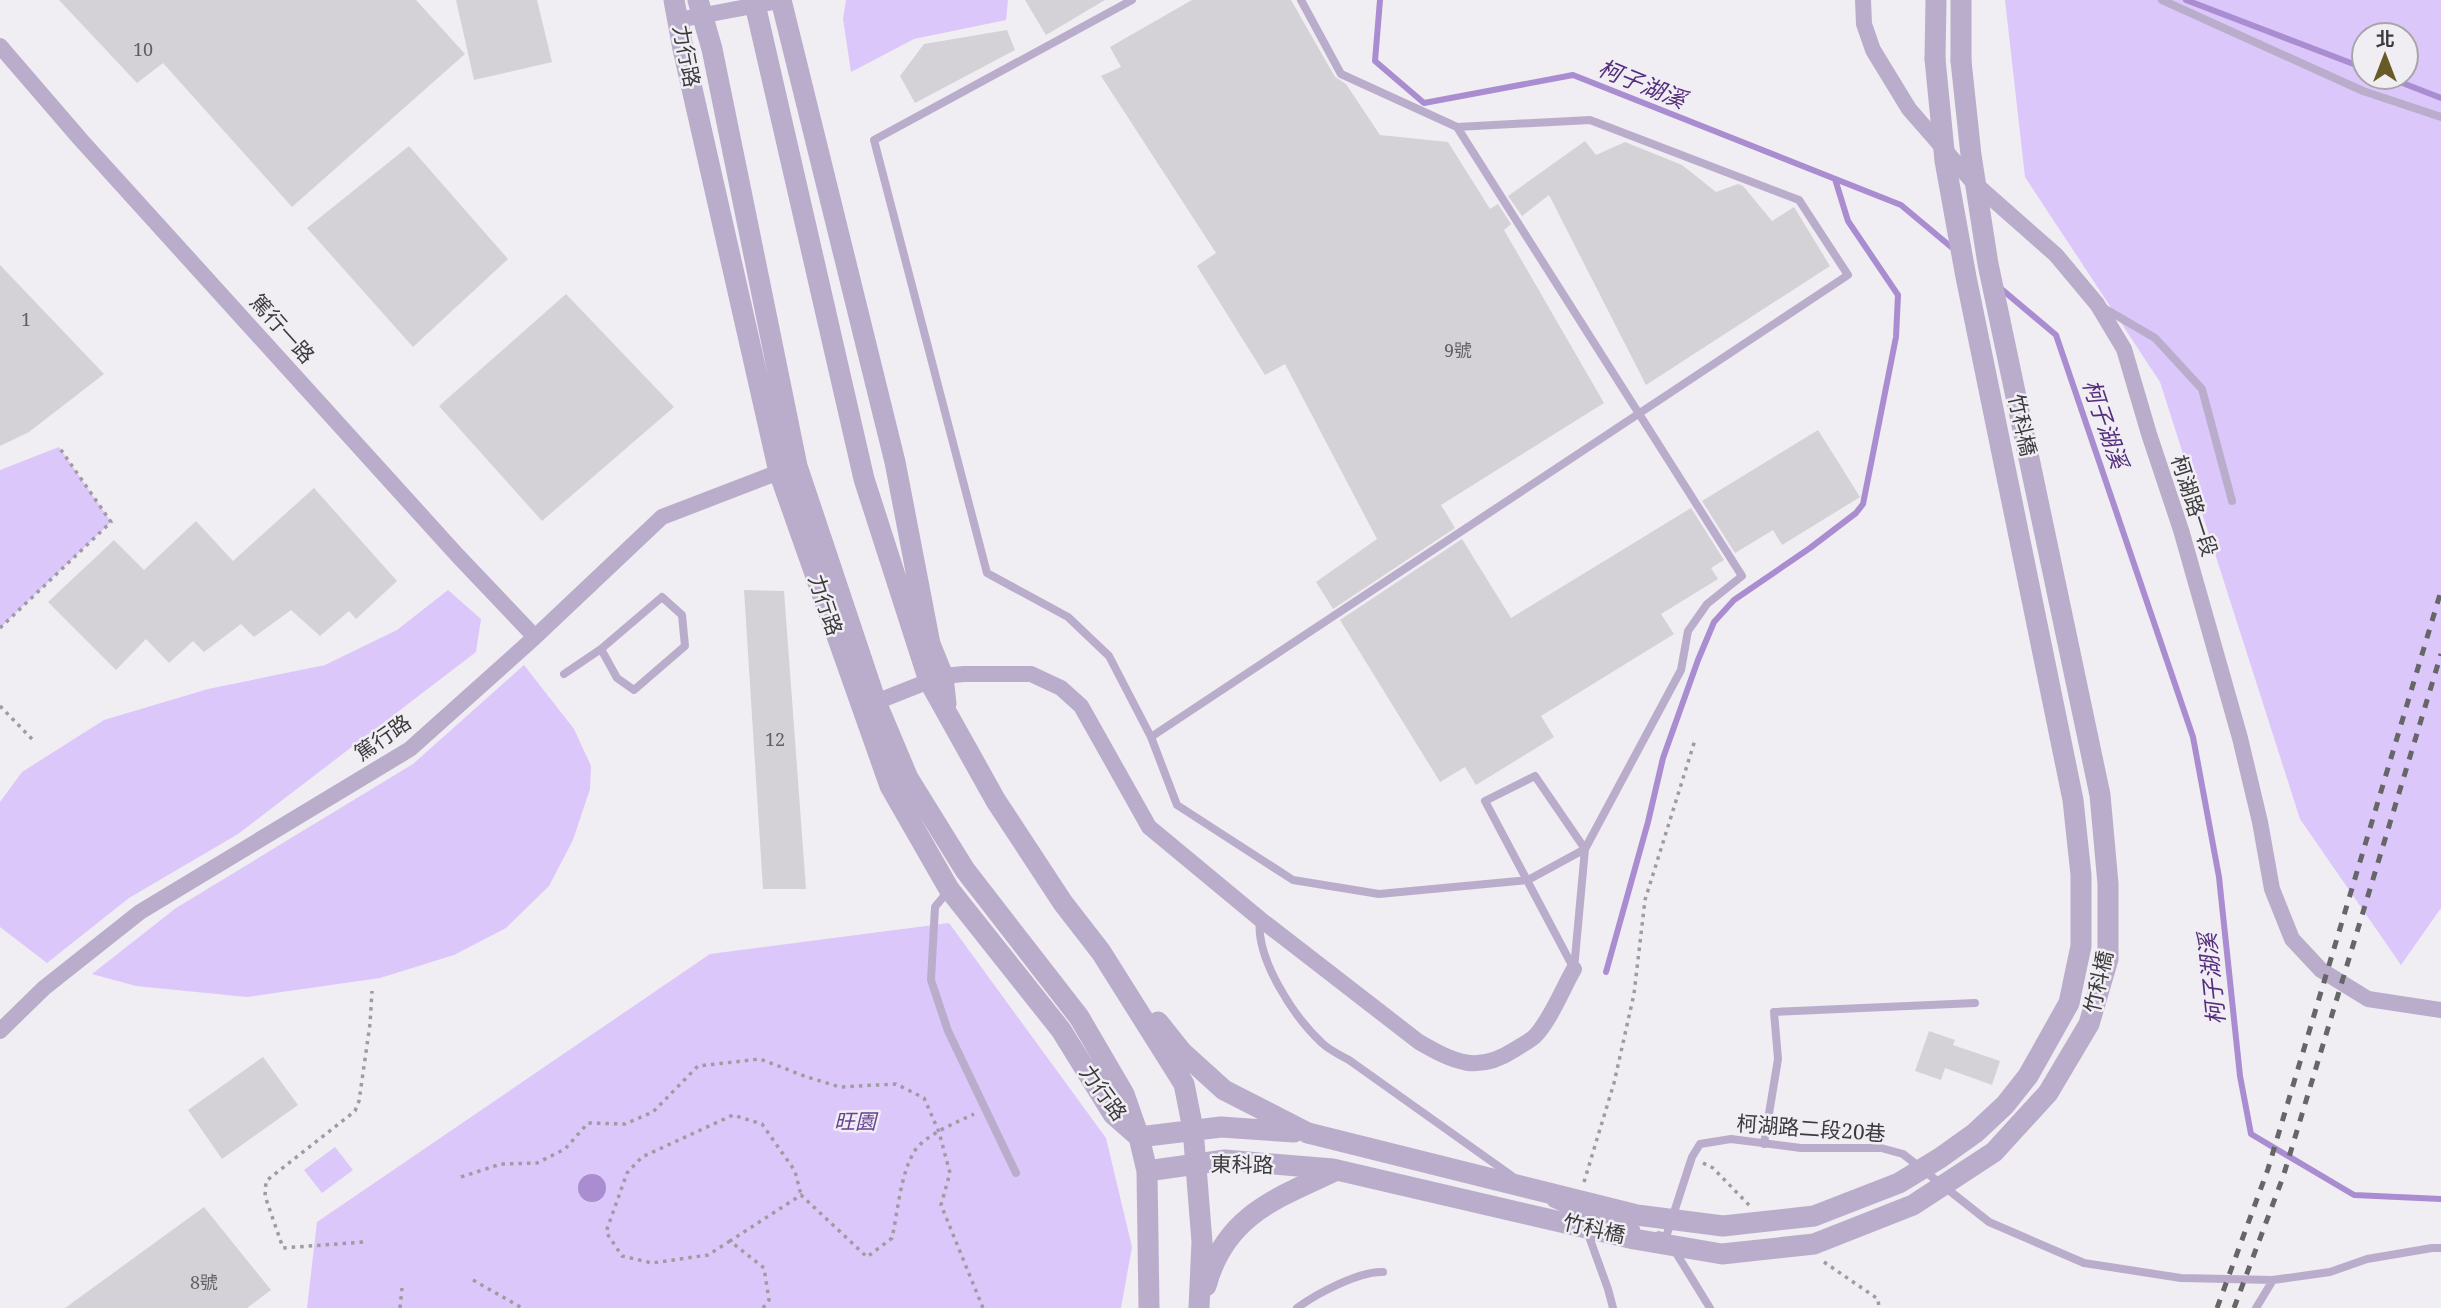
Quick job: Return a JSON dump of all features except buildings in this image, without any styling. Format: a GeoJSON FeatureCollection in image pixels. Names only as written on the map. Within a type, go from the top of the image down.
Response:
{"type":"FeatureCollection","features":[{"type":"Feature","properties":{"kind":"street"},"geometry":{"type":"LineString","coordinates":[[676,10],[782,0],[895,462],[936,678]]}},
{"type":"Feature","properties":{"kind":"street","name":"柯湖路一段"},"geometry":{"type":"LineString","coordinates":[[1863,0],[1864,24],[1873,50],[1909,109],[1971,180],[2056,255],[2097,304],[2124,349],[2240,738],[2260,822],[2272,889],[2292,939],[2320,970],[2368,999],[2441,1010]]}},
{"type":"Feature","properties":{"kind":"street","name":"竹科橋"},"geometry":{"type":"LineString","coordinates":[[1307,1133],[1637,1215],[1723,1226],[1814,1216],[1899,1183],[1975,1133],[2005,1105],[2028,1076],[2069,1003],[2081,946],[2081,875],[2073,800],[1966,277],[1945,161],[1935,59],[1936,0]]}},
{"type":"Feature","properties":{"kind":"street","name":"竹科橋"},"geometry":{"type":"LineString","coordinates":[[1337,1170],[1634,1239],[1722,1254],[1814,1244],[1913,1206],[1994,1152],[2048,1093],[2089,1024],[2108,959],[2108,884],[2100,795],[1988,264],[1971,155],[1961,61],[1961,0]]}},
{"type":"Feature","properties":{"kind":"street"},"geometry":{"type":"LineString","coordinates":[[755,3],[864,479],[948,716],[996,801],[1063,903],[1182,1052],[1224,1090],[1307,1133]]}},
{"type":"Feature","properties":{"kind":"street","name":"力行路"},"geometry":{"type":"LineString","coordinates":[[700,8],[712,49],[797,466],[869,706],[890,786],[950,889],[1061,1030],[1114,1114],[1139,1137]]}},
{"type":"Feature","properties":{"kind":"street","name":"力行路"},"geometry":{"type":"LineString","coordinates":[[676,10],[779,471],[869,706],[908,778],[965,870],[1079,1017],[1124,1094],[1147,1171],[1149,1308]]}},
{"type":"Feature","properties":{"kind":"street","name":"篤行一路"},"geometry":{"type":"LineString","coordinates":[[0,46],[81,140],[458,556],[535,637]]}},
{"type":"Feature","properties":{"kind":"street","name":"篤行路"},"geometry":{"type":"LineString","coordinates":[[0,1031],[44,988],[141,912],[410,749],[535,637],[662,517],[779,471]]}},
{"type":"Feature","properties":{"kind":"street"},"geometry":{"type":"LineString","coordinates":[[869,706],[936,678],[1031,674],[1061,688],[1081,706],[1149,827],[1260,919],[1419,1042],[1446,1057],[1478,1064],[1499,1059],[1535,1035],[1574,969]]}},
{"type":"Feature","properties":{"kind":"street"},"geometry":{"type":"LineString","coordinates":[[1101,952],[1184,1084],[1197,1164],[1202,1242],[1199,1308]]}},
{"type":"Feature","properties":{"kind":"street","name":"東科路"},"geometry":{"type":"LineString","coordinates":[[1139,1137],[1221,1127],[1307,1133]]}},
{"type":"Feature","properties":{"kind":"street","name":"東科路"},"geometry":{"type":"LineString","coordinates":[[1147,1171],[1225,1160],[1337,1170]]}},
{"type":"Feature","properties":{"kind":"street"},"geometry":{"type":"LineString","coordinates":[[1199,1308],[1209,1274],[1223,1247],[1242,1221],[1275,1198],[1337,1170]]}},
{"type":"Feature","properties":{"kind":"lane"},"geometry":{"type":"LineString","coordinates":[[1132,0],[874,139],[987,573],[1068,617],[1109,656],[1151,737],[1177,805],[1293,880],[1379,894],[1528,880],[1585,849]]}},
{"type":"Feature","properties":{"kind":"lane"},"geometry":{"type":"LineString","coordinates":[[1151,737],[1848,275],[1799,200],[1590,120],[1457,127],[1341,74],[1301,0]]}},
{"type":"Feature","properties":{"kind":"lane"},"geometry":{"type":"LineString","coordinates":[[2162,0],[2363,91],[2441,117]]}},
{"type":"Feature","properties":{"kind":"lane"},"geometry":{"type":"LineString","coordinates":[[1457,127],[1742,576],[1707,604],[1688,631],[1681,670],[1585,849],[1574,969]]}},
{"type":"Feature","properties":{"kind":"lane"},"geometry":{"type":"LineString","coordinates":[[2097,304],[2155,338],[2202,389],[2232,501]]}},
{"type":"Feature","properties":{"kind":"lane"},"geometry":{"type":"LineString","coordinates":[[564,674],[601,649],[662,597],[682,615],[685,646],[634,690],[617,678],[601,649]]}},
{"type":"Feature","properties":{"kind":"lane"},"geometry":{"type":"LineString","coordinates":[[1574,969],[1486,801],[1535,776],[1585,849]]}},
{"type":"Feature","properties":{"kind":"lane"},"geometry":{"type":"LineString","coordinates":[[950,889],[935,907],[931,979],[948,1031],[1016,1172]]}},
{"type":"Feature","properties":{"kind":"lane"},"geometry":{"type":"LineString","coordinates":[[1260,919],[1258,933],[1268,964],[1300,1020],[1324,1045],[1549,1202],[1578,1214],[1666,1237],[1710,1308]]}},
{"type":"Feature","properties":{"kind":"lane"},"geometry":{"type":"LineString","coordinates":[[1764,1144],[1778,1059],[1774,1013],[1975,1003]]}},
{"type":"Feature","properties":{"kind":"lane","name":"柯湖路二段20巷"},"geometry":{"type":"LineString","coordinates":[[1666,1237],[1692,1157],[1700,1144],[1731,1139],[1801,1147],[1881,1147],[1903,1154],[1989,1222],[2084,1263],[2181,1278],[2273,1280],[2330,1272],[2367,1259],[2441,1248]]}},
{"type":"Feature","properties":{"kind":"lane"},"geometry":{"type":"LineString","coordinates":[[1578,1214],[1613,1308]]}},
{"type":"Feature","properties":{"kind":"lane"},"geometry":{"type":"LineString","coordinates":[[1297,1308],[1350,1281],[1375,1272],[1383,1272]]}},
{"type":"Feature","properties":{"kind":"lane"},"geometry":{"type":"LineString","coordinates":[[2256,1308],[2273,1280]]}},
{"type":"Feature","properties":{"kind":"path"},"geometry":{"type":"LineString","coordinates":[[0,628],[111,522],[59,447]]}},
{"type":"Feature","properties":{"kind":"path"},"geometry":{"type":"LineString","coordinates":[[0,706],[32,739]]}},
{"type":"Feature","properties":{"kind":"path"},"geometry":{"type":"LineString","coordinates":[[1578,1214],[1614,1083],[1634,994],[1645,900],[1695,740]]}},
{"type":"Feature","properties":{"kind":"path"},"geometry":{"type":"LineString","coordinates":[[363,1242],[283,1248],[265,1196],[266,1181],[355,1111],[365,1063],[372,991]]}},
{"type":"Feature","properties":{"kind":"path"},"geometry":{"type":"LineString","coordinates":[[461,1177],[501,1164],[537,1163],[565,1149],[588,1123],[625,1124],[653,1112],[698,1066],[760,1059],[840,1087],[896,1084],[924,1098],[939,1132],[950,1174],[941,1205],[983,1308]]}},
{"type":"Feature","properties":{"kind":"path"},"geometry":{"type":"LineString","coordinates":[[801,1195],[708,1255],[652,1264],[622,1256],[606,1232],[627,1174],[642,1157],[733,1115],[762,1124],[794,1171],[801,1195],[867,1257],[892,1238],[914,1150],[939,1132],[985,1108]]}},
{"type":"Feature","properties":{"kind":"path"},"geometry":{"type":"LineString","coordinates":[[730,1241],[764,1268],[769,1300],[763,1308]]}},
{"type":"Feature","properties":{"kind":"path"},"geometry":{"type":"LineString","coordinates":[[473,1280],[522,1308]]}},
{"type":"Feature","properties":{"kind":"path"},"geometry":{"type":"LineString","coordinates":[[400,1308],[402,1288]]}},
{"type":"Feature","properties":{"kind":"green space"},"geometry":{"type":"Polygon","coordinates":[[[846,0],[1008,0],[1006,20],[914,39],[851,72],[843,19],[846,0]]]}},
{"type":"Feature","properties":{"kind":"green space"},"geometry":{"type":"Polygon","coordinates":[[[2005,0],[2441,0],[2441,908],[2401,965],[2300,819],[2160,382],[2025,177],[2005,0]]]}},
{"type":"Feature","properties":{"kind":"green space"},"geometry":{"type":"Polygon","coordinates":[[[59,447],[111,522],[0,628],[0,470],[59,447]]]}},
{"type":"Feature","properties":{"kind":"green space"},"geometry":{"type":"Polygon","coordinates":[[[448,590],[481,619],[476,652],[238,834],[129,898],[47,963],[0,927],[0,802],[22,772],[104,720],[208,689],[325,665],[397,630],[448,590]]]}},
{"type":"Feature","properties":{"kind":"green space"},"geometry":{"type":"Polygon","coordinates":[[[524,665],[574,729],[591,766],[590,789],[573,840],[549,886],[506,928],[454,955],[380,978],[247,997],[136,986],[92,974],[176,908],[413,764],[524,665]]]}},
{"type":"Feature","properties":{"kind":"green space","name":"旺園"},"geometry":{"type":"Polygon","coordinates":[[[949,923],[1106,1138],[1132,1247],[1121,1308],[307,1308],[317,1222],[710,954],[949,923]]]}},
{"type":"Feature","properties":{"kind":"green space"},"geometry":{"type":"Polygon","coordinates":[[[335,1147],[353,1170],[322,1193],[304,1170],[335,1147]]]}},
{"type":"Feature","properties":{"kind":"shaded area"},"geometry":{"type":"Polygon","coordinates":[[[592,1174],[602,1178],[606,1188],[602,1198],[592,1202],[582,1198],[578,1188],[582,1178],[592,1174]]]}},
{"type":"Feature","properties":{"kind":"waterway","name":"柯子湖溪"},"geometry":{"type":"LineString","coordinates":[[1380,0],[1375,61],[1424,103],[1573,75],[1901,205],[1956,251]]}},
{"type":"Feature","properties":{"kind":"waterway"},"geometry":{"type":"LineString","coordinates":[[2186,0],[2350,63]]}},
{"type":"Feature","properties":{"kind":"waterway"},"geometry":{"type":"LineString","coordinates":[[2420,90],[2441,98]]}},
{"type":"Feature","properties":{"kind":"waterway"},"geometry":{"type":"LineString","coordinates":[[1606,972],[1663,758],[1714,622],[1734,600],[1810,548],[1856,513],[1863,504],[1896,337],[1898,295],[1848,221],[1835,179]]}},
{"type":"Feature","properties":{"kind":"waterway","name":"柯子湖溪"},"geometry":{"type":"LineString","coordinates":[[1999,287],[2056,335],[2193,737],[2219,877],[2240,1076],[2251,1134],[2354,1195],[2441,1199]]}},
{"type":"Feature","properties":{"kind":"railway"},"geometry":{"type":"LineString","coordinates":[[2217,1308],[2268,1169],[2441,591]]}},
{"type":"Feature","properties":{"kind":"railway"},"geometry":{"type":"LineString","coordinates":[[2234,1308],[2283,1177],[2441,654]]}}]}
